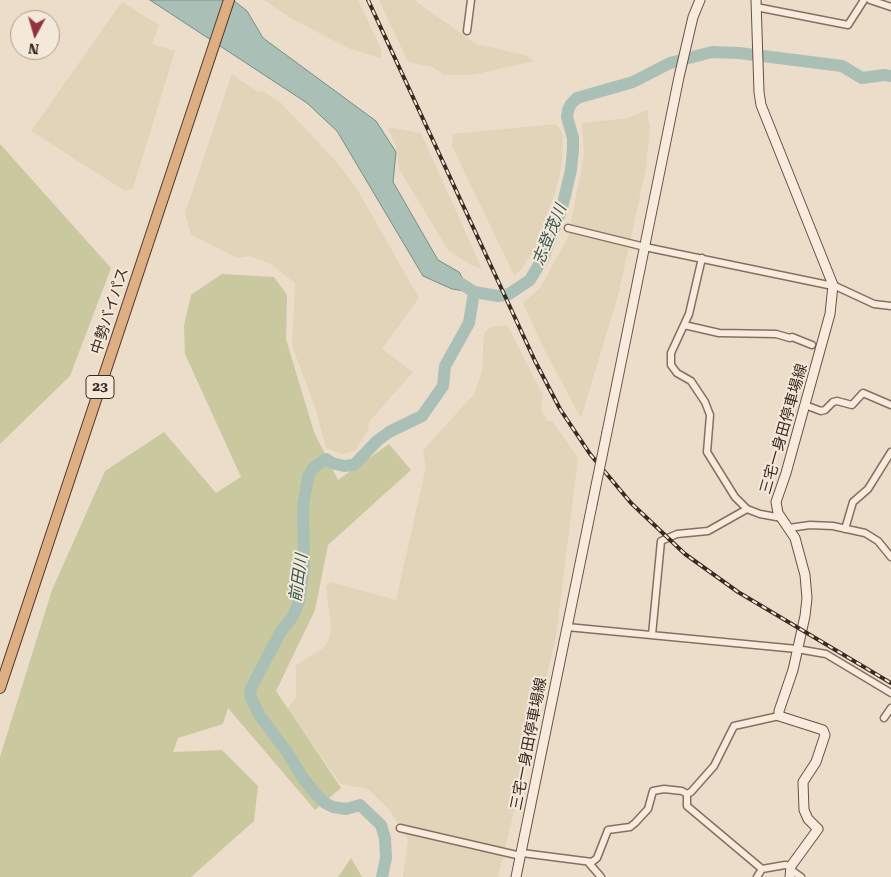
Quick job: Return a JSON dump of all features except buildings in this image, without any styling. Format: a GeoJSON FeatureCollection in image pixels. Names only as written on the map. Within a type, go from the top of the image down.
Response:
{"type":"FeatureCollection","features":[{"type":"Feature","properties":{"kind":"highway","name":"中勢バイパス"},"geometry":{"type":"LineString","coordinates":[[0,688],[230,0]]}},
{"type":"Feature","properties":{"kind":"main road","name":"三宅一身田停車場線"},"geometry":{"type":"LineString","coordinates":[[516,877],[679,77],[693,17],[700,0]]}},
{"type":"Feature","properties":{"kind":"main road","name":"三宅一身田停車場線"},"geometry":{"type":"LineString","coordinates":[[756,3],[759,92],[764,112],[833,286],[830,314],[786,473],[777,496],[776,507],[778,513],[795,538],[807,590],[805,616],[793,670],[778,711],[778,716]]}},
{"type":"Feature","properties":{"kind":"main road"},"geometry":{"type":"LineString","coordinates":[[778,716],[823,730],[825,734],[816,762],[803,782],[804,810],[808,819],[818,829],[791,871]]}},
{"type":"Feature","properties":{"kind":"street"},"geometry":{"type":"LineString","coordinates":[[467,31],[471,0]]}},
{"type":"Feature","properties":{"kind":"street"},"geometry":{"type":"LineString","coordinates":[[756,3],[848,25],[864,0],[891,7]]}},
{"type":"Feature","properties":{"kind":"street"},"geometry":{"type":"LineString","coordinates":[[568,228],[645,247],[833,286],[874,304],[891,306]]}},
{"type":"Feature","properties":{"kind":"street"},"geometry":{"type":"LineString","coordinates":[[702,258],[684,325],[672,348],[671,365],[677,373],[692,381],[701,394],[710,415],[707,452],[735,498],[747,510],[782,518]]}},
{"type":"Feature","properties":{"kind":"street"},"geometry":{"type":"LineString","coordinates":[[684,325],[719,333],[776,334],[792,337],[812,345]]}},
{"type":"Feature","properties":{"kind":"street"},"geometry":{"type":"LineString","coordinates":[[805,405],[822,411],[837,401],[852,405],[863,393],[891,405]]}},
{"type":"Feature","properties":{"kind":"street"},"geometry":{"type":"LineString","coordinates":[[845,529],[854,502],[868,489],[891,452]]}},
{"type":"Feature","properties":{"kind":"street"},"geometry":{"type":"LineString","coordinates":[[652,635],[660,541],[677,534],[708,531],[747,510]]}},
{"type":"Feature","properties":{"kind":"street"},"geometry":{"type":"LineString","coordinates":[[789,528],[810,525],[833,526],[864,533],[875,538],[891,557]]}},
{"type":"Feature","properties":{"kind":"street"},"geometry":{"type":"LineString","coordinates":[[567,627],[797,649],[826,654],[891,693]]}},
{"type":"Feature","properties":{"kind":"street"},"geometry":{"type":"LineString","coordinates":[[884,718],[891,708]]}},
{"type":"Feature","properties":{"kind":"street"},"geometry":{"type":"LineString","coordinates":[[762,869],[687,806],[688,794],[714,766],[734,726],[778,716]]}},
{"type":"Feature","properties":{"kind":"street"},"geometry":{"type":"LineString","coordinates":[[400,828],[521,855],[592,862],[597,858],[608,830],[630,827],[648,809],[653,791],[664,789],[682,791],[688,794]]}},
{"type":"Feature","properties":{"kind":"street"},"geometry":{"type":"LineString","coordinates":[[588,862],[601,877]]}},
{"type":"Feature","properties":{"kind":"street"},"geometry":{"type":"LineString","coordinates":[[757,877],[762,869],[785,865],[801,877]]}},
{"type":"Feature","properties":{"kind":"shaded area"},"geometry":{"type":"Polygon","coordinates":[[[150,0],[233,0],[247,11],[263,38],[376,121],[396,152],[393,182],[438,260],[459,272],[471,292],[452,289],[423,276],[337,131],[307,103],[150,0]]]}},
{"type":"Feature","properties":{"kind":"shaded area"},"geometry":{"type":"Polygon","coordinates":[[[264,0],[358,0],[381,49],[381,58],[348,48],[292,19],[264,0]]]}},
{"type":"Feature","properties":{"kind":"shaded area"},"geometry":{"type":"Polygon","coordinates":[[[379,0],[414,0],[476,44],[525,55],[535,61],[472,75],[444,75],[433,67],[408,62],[379,0]]]}},
{"type":"Feature","properties":{"kind":"shaded area"},"geometry":{"type":"Polygon","coordinates":[[[122,2],[159,25],[152,44],[175,51],[133,188],[125,191],[31,131],[122,2]]]}},
{"type":"Feature","properties":{"kind":"shaded area"},"geometry":{"type":"Polygon","coordinates":[[[232,74],[256,91],[264,92],[280,102],[333,158],[356,187],[419,298],[382,349],[413,372],[369,422],[368,430],[355,451],[342,454],[326,448],[315,407],[292,346],[295,283],[269,263],[249,256],[237,258],[191,235],[185,213],[232,74]]]}},
{"type":"Feature","properties":{"kind":"shaded area"},"geometry":{"type":"Polygon","coordinates":[[[647,110],[650,127],[646,168],[619,292],[581,418],[546,353],[523,303],[540,288],[568,237],[584,155],[582,123],[628,118],[647,110]]]}},
{"type":"Feature","properties":{"kind":"shaded area"},"geometry":{"type":"Polygon","coordinates":[[[556,124],[563,134],[562,164],[556,190],[535,248],[522,269],[514,275],[452,146],[453,134],[556,124]]]}},
{"type":"Feature","properties":{"kind":"shaded area"},"geometry":{"type":"Polygon","coordinates":[[[387,127],[421,133],[482,269],[471,265],[448,250],[399,169],[396,146],[387,127]]]}},
{"type":"Feature","properties":{"kind":"shaded area"},"geometry":{"type":"Polygon","coordinates":[[[507,325],[543,395],[541,410],[547,421],[552,421],[578,458],[556,637],[498,877],[403,877],[408,840],[389,809],[368,789],[341,784],[308,739],[285,712],[296,697],[296,665],[323,648],[329,639],[331,628],[326,586],[330,582],[396,600],[426,467],[423,450],[474,394],[482,372],[484,333],[491,327],[507,325]]]}},
{"type":"Feature","properties":{"kind":"green space"},"geometry":{"type":"Polygon","coordinates":[[[0,144],[111,268],[70,376],[0,444],[0,144]]]}},
{"type":"Feature","properties":{"kind":"green space"},"geometry":{"type":"Polygon","coordinates":[[[222,274],[274,277],[287,295],[286,339],[314,432],[338,480],[389,444],[411,470],[328,545],[315,610],[276,691],[341,788],[315,810],[228,708],[223,724],[178,738],[173,752],[222,750],[258,786],[254,821],[191,877],[0,877],[0,757],[52,590],[105,471],[164,432],[216,493],[241,477],[185,354],[184,326],[191,295],[222,274]]]}},
{"type":"Feature","properties":{"kind":"green space"},"geometry":{"type":"Polygon","coordinates":[[[351,858],[362,877],[338,877],[351,858]]]}},
{"type":"Feature","properties":{"kind":"waterway","name":"志登茂川"},"geometry":{"type":"LineString","coordinates":[[454,279],[474,292],[498,296],[509,294],[530,280],[543,258],[562,208],[571,170],[573,149],[573,138],[567,117],[571,104],[577,98],[633,82],[670,63],[712,52],[739,53],[842,66],[862,78],[891,76]]}},
{"type":"Feature","properties":{"kind":"waterway","name":"前田川"},"geometry":{"type":"LineString","coordinates":[[382,877],[386,858],[385,838],[381,825],[360,805],[346,809],[333,807],[325,803],[314,792],[260,716],[250,695],[251,688],[280,633],[293,616],[299,602],[304,567],[303,507],[308,477],[313,468],[326,459],[332,463],[344,466],[354,465],[377,441],[389,432],[422,416],[443,386],[445,366],[469,323],[474,292]]}},
{"type":"Feature","properties":{"kind":"railway"},"geometry":{"type":"LineString","coordinates":[[368,0],[535,361],[560,409],[590,454],[631,503],[685,554],[738,592],[891,683]]}}]}
